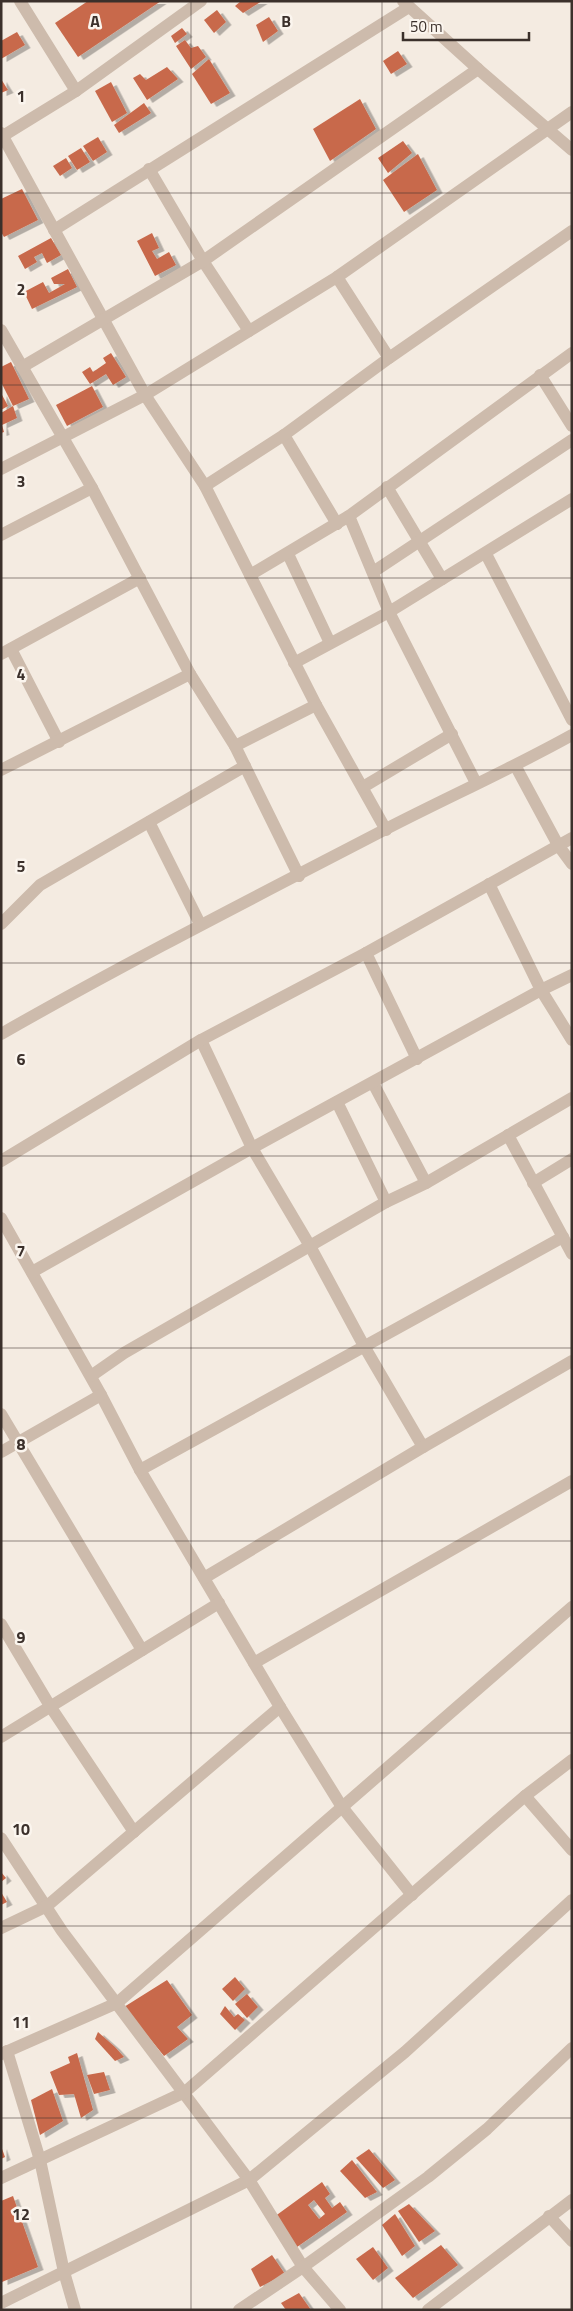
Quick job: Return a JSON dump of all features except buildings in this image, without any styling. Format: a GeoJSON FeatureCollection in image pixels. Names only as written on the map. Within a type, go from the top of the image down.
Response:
{"type":"FeatureCollection","features":[{"type":"Feature","properties":{"kind":"street"},"geometry":{"type":"LineString","coordinates":[[20,1],[76,91]]}},
{"type":"Feature","properties":{"kind":"street"},"geometry":{"type":"LineString","coordinates":[[201,1],[76,91],[2,134],[5,150],[54,230],[145,395],[205,486],[316,705],[386,830]]}},
{"type":"Feature","properties":{"kind":"street"},"geometry":{"type":"LineString","coordinates":[[54,230],[406,4],[478,70],[572,150]]}},
{"type":"Feature","properties":{"kind":"street"},"geometry":{"type":"LineString","coordinates":[[22,368],[204,261],[478,70]]}},
{"type":"Feature","properties":{"kind":"street"},"geometry":{"type":"LineString","coordinates":[[1,469],[145,395],[337,277],[572,112]]}},
{"type":"Feature","properties":{"kind":"street"},"geometry":{"type":"LineString","coordinates":[[149,169],[204,261],[249,331]]}},
{"type":"Feature","properties":{"kind":"street"},"geometry":{"type":"LineString","coordinates":[[205,486],[284,435],[389,358],[572,231]]}},
{"type":"Feature","properties":{"kind":"street"},"geometry":{"type":"LineString","coordinates":[[337,277],[389,358]]}},
{"type":"Feature","properties":{"kind":"street"},"geometry":{"type":"LineString","coordinates":[[1,330],[6,352],[22,368],[92,488],[190,674],[235,746],[299,876]]}},
{"type":"Feature","properties":{"kind":"street"},"geometry":{"type":"LineString","coordinates":[[250,575],[349,516],[572,352]]}},
{"type":"Feature","properties":{"kind":"street"},"geometry":{"type":"LineString","coordinates":[[540,375],[572,426]]}},
{"type":"Feature","properties":{"kind":"street"},"geometry":{"type":"LineString","coordinates":[[284,435],[337,524]]}},
{"type":"Feature","properties":{"kind":"street"},"geometry":{"type":"LineString","coordinates":[[373,572],[572,440]]}},
{"type":"Feature","properties":{"kind":"street"},"geometry":{"type":"LineString","coordinates":[[387,487],[442,579]]}},
{"type":"Feature","properties":{"kind":"street"},"geometry":{"type":"LineString","coordinates":[[1,535],[92,488]]}},
{"type":"Feature","properties":{"kind":"street"},"geometry":{"type":"LineString","coordinates":[[294,663],[388,612],[571,501]]}},
{"type":"Feature","properties":{"kind":"street"},"geometry":{"type":"LineString","coordinates":[[349,516],[388,612],[476,784]]}},
{"type":"Feature","properties":{"kind":"street"},"geometry":{"type":"LineString","coordinates":[[288,554],[330,643]]}},
{"type":"Feature","properties":{"kind":"street"},"geometry":{"type":"LineString","coordinates":[[486,554],[572,720]]}},
{"type":"Feature","properties":{"kind":"street"},"geometry":{"type":"LineString","coordinates":[[59,742],[6,652],[140,578]]}},
{"type":"Feature","properties":{"kind":"street"},"geometry":{"type":"LineString","coordinates":[[1,770],[190,674]]}},
{"type":"Feature","properties":{"kind":"street"},"geometry":{"type":"LineString","coordinates":[[235,746],[316,705]]}},
{"type":"Feature","properties":{"kind":"street"},"geometry":{"type":"LineString","coordinates":[[363,786],[452,734]]}},
{"type":"Feature","properties":{"kind":"street"},"geometry":{"type":"LineString","coordinates":[[1,1034],[200,924],[299,876],[476,784],[516,767],[572,735]]}},
{"type":"Feature","properties":{"kind":"street"},"geometry":{"type":"LineString","coordinates":[[1,924],[40,885],[245,766]]}},
{"type":"Feature","properties":{"kind":"street"},"geometry":{"type":"LineString","coordinates":[[516,767],[558,845],[572,864]]}},
{"type":"Feature","properties":{"kind":"street"},"geometry":{"type":"LineString","coordinates":[[149,822],[200,924]]}},
{"type":"Feature","properties":{"kind":"street"},"geometry":{"type":"LineString","coordinates":[[1,1161],[201,1040],[366,953],[572,838]]}},
{"type":"Feature","properties":{"kind":"street"},"geometry":{"type":"LineString","coordinates":[[489,884],[541,990],[572,1040]]}},
{"type":"Feature","properties":{"kind":"street"},"geometry":{"type":"LineString","coordinates":[[366,953],[418,1059]]}},
{"type":"Feature","properties":{"kind":"street"},"geometry":{"type":"LineString","coordinates":[[32,1272],[252,1148],[418,1059],[541,990],[572,975]]}},
{"type":"Feature","properties":{"kind":"street"},"geometry":{"type":"LineString","coordinates":[[201,1040],[252,1148],[310,1246],[364,1346],[423,1447]]}},
{"type":"Feature","properties":{"kind":"street"},"geometry":{"type":"LineString","coordinates":[[373,1082],[426,1183]]}},
{"type":"Feature","properties":{"kind":"street"},"geometry":{"type":"LineString","coordinates":[[91,1376],[124,1353],[386,1202],[426,1183],[572,1098]]}},
{"type":"Feature","properties":{"kind":"street"},"geometry":{"type":"LineString","coordinates":[[337,1102],[386,1202]]}},
{"type":"Feature","properties":{"kind":"street"},"geometry":{"type":"LineString","coordinates":[[508,1135],[572,1254]]}},
{"type":"Feature","properties":{"kind":"street"},"geometry":{"type":"LineString","coordinates":[[533,1183],[572,1159]]}},
{"type":"Feature","properties":{"kind":"street"},"geometry":{"type":"LineString","coordinates":[[3,1226],[32,1272],[91,1376],[140,1470],[280,1707],[342,1807],[412,1895]]}},
{"type":"Feature","properties":{"kind":"street"},"geometry":{"type":"LineString","coordinates":[[140,1470],[563,1238]]}},
{"type":"Feature","properties":{"kind":"street"},"geometry":{"type":"LineString","coordinates":[[204,1578],[423,1447],[572,1361]]}},
{"type":"Feature","properties":{"kind":"street"},"geometry":{"type":"LineString","coordinates":[[1,1452],[101,1395]]}},
{"type":"Feature","properties":{"kind":"street"},"geometry":{"type":"LineString","coordinates":[[1,1414],[142,1650]]}},
{"type":"Feature","properties":{"kind":"street"},"geometry":{"type":"LineString","coordinates":[[254,1663],[572,1481]]}},
{"type":"Feature","properties":{"kind":"street"},"geometry":{"type":"LineString","coordinates":[[1,1737],[219,1603]]}},
{"type":"Feature","properties":{"kind":"street"},"geometry":{"type":"LineString","coordinates":[[75,2310],[64,2272],[40,2160],[4,2053],[117,2003],[572,1607]]}},
{"type":"Feature","properties":{"kind":"street"},"geometry":{"type":"LineString","coordinates":[[1,1624],[50,1706],[134,1832]]}},
{"type":"Feature","properties":{"kind":"street"},"geometry":{"type":"LineString","coordinates":[[1,1928],[46,1906],[280,1707]]}},
{"type":"Feature","properties":{"kind":"street"},"geometry":{"type":"LineString","coordinates":[[1,2178],[185,2092],[525,1796],[572,1760]]}},
{"type":"Feature","properties":{"kind":"street"},"geometry":{"type":"LineString","coordinates":[[525,1796],[572,1850]]}},
{"type":"Feature","properties":{"kind":"street"},"geometry":{"type":"LineString","coordinates":[[1,1838],[46,1906],[249,2180],[303,2267],[340,2310]]}},
{"type":"Feature","properties":{"kind":"street"},"geometry":{"type":"LineString","coordinates":[[1,2302],[249,2180],[405,2052],[572,1900]]}},
{"type":"Feature","properties":{"kind":"street"},"geometry":{"type":"LineString","coordinates":[[247,2308],[428,2177],[487,2129],[572,2048]]}},
{"type":"Feature","properties":{"kind":"street"},"geometry":{"type":"LineString","coordinates":[[428,2310],[572,2200]]}},
{"type":"Feature","properties":{"kind":"street"},"geometry":{"type":"LineString","coordinates":[[549,2216],[572,2241]]}}]}
